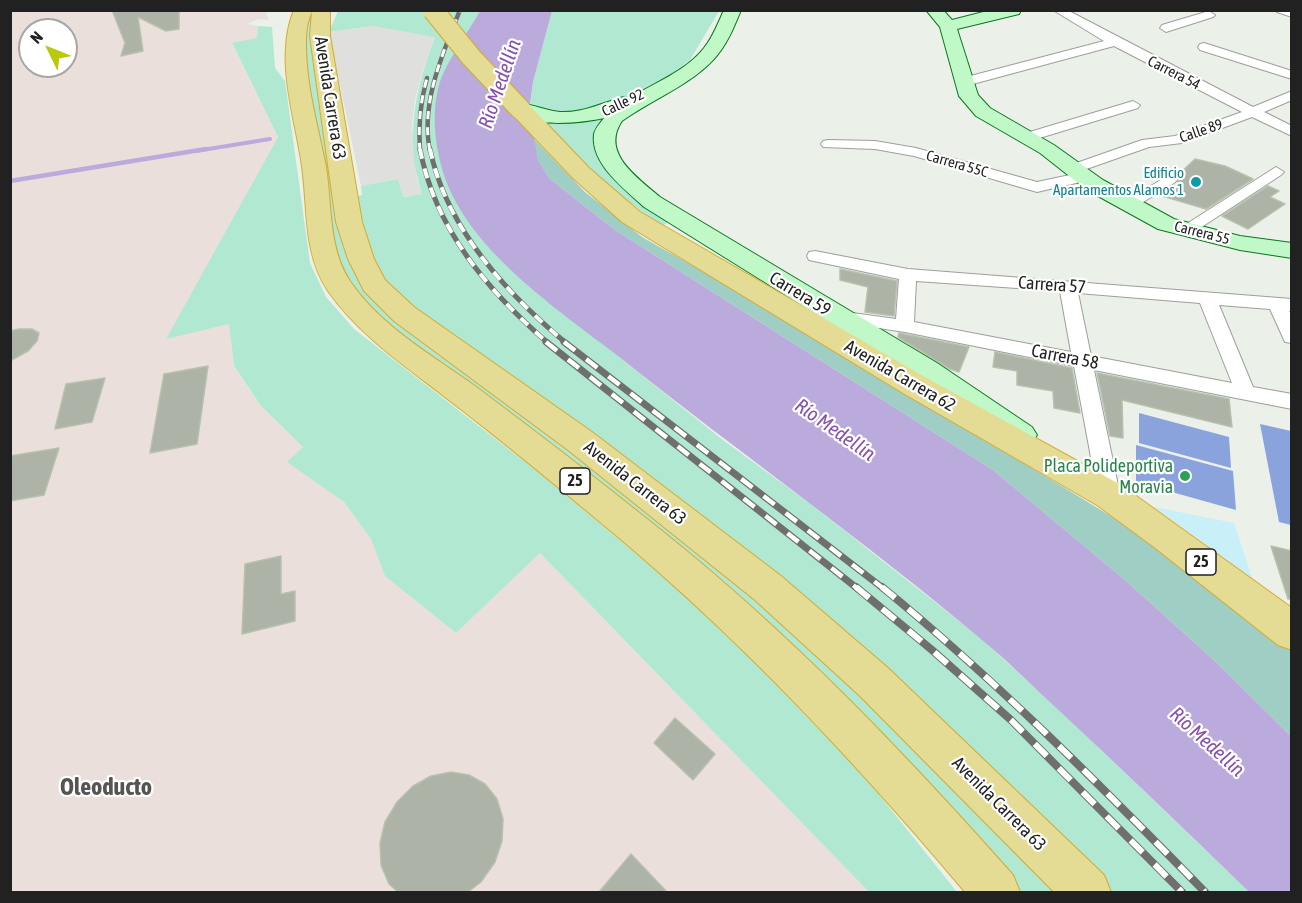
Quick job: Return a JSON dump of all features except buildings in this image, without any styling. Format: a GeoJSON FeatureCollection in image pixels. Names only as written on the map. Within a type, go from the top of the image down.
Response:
{"type":"FeatureCollection","features":[{"type":"Feature","properties":{"kind":"highway","name":"25"},"geometry":{"type":"LineString","coordinates":[[433,10],[471,57],[520,109]]}},
{"type":"Feature","properties":{"kind":"highway","name":"Avenida Carrera 63"},"geometry":{"type":"LineString","coordinates":[[321,11],[320,36],[348,213],[361,259],[374,285],[404,314],[580,441],[768,588],[874,682],[1087,892]]}},
{"type":"Feature","properties":{"kind":"highway","name":"Avenida Carrera 63"},"geometry":{"type":"LineString","coordinates":[[293,14],[298,79],[315,174],[322,244],[335,280],[346,296],[374,325],[552,462],[712,596],[828,707],[996,892]]}},
{"type":"Feature","properties":{"kind":"highway","name":"Avenida Carrera 62"},"geometry":{"type":"LineString","coordinates":[[520,109],[606,197],[632,217],[914,385],[1109,495],[1167,536],[1292,632]]}},
{"type":"Feature","properties":{"kind":"main road","name":"Calle 92"},"geometry":{"type":"LineString","coordinates":[[520,109],[540,116],[573,119],[623,107],[687,71],[708,55],[733,10]]}},
{"type":"Feature","properties":{"kind":"main road"},"geometry":{"type":"LineString","coordinates":[[941,18],[1013,10]]}},
{"type":"Feature","properties":{"kind":"main road","name":"Carrera 55"},"geometry":{"type":"LineString","coordinates":[[941,18],[969,96],[983,112],[1028,137],[1079,173],[1129,204],[1166,224],[1240,243],[1292,251]]}},
{"type":"Feature","properties":{"kind":"main road","name":"Carrera 59"},"geometry":{"type":"LineString","coordinates":[[623,107],[602,133],[605,152],[620,175],[652,202],[943,381],[1109,495]]}},
{"type":"Feature","properties":{"kind":"street","name":"Carrera 54"},"geometry":{"type":"LineString","coordinates":[[1058,10],[1114,42],[1292,132]]}},
{"type":"Feature","properties":{"kind":"street"},"geometry":{"type":"LineString","coordinates":[[1281,10],[1292,14]]}},
{"type":"Feature","properties":{"kind":"street"},"geometry":{"type":"LineString","coordinates":[[1166,28],[1204,13]]}},
{"type":"Feature","properties":{"kind":"street"},"geometry":{"type":"LineString","coordinates":[[964,82],[1114,42]]}},
{"type":"Feature","properties":{"kind":"street"},"geometry":{"type":"LineString","coordinates":[[1204,47],[1292,75]]}},
{"type":"Feature","properties":{"kind":"street","name":"Calle 89"},"geometry":{"type":"LineString","coordinates":[[1079,173],[1136,146],[1157,141],[1177,140],[1292,95]]}},
{"type":"Feature","properties":{"kind":"street"},"geometry":{"type":"LineString","coordinates":[[1028,137],[1133,105]]}},
{"type":"Feature","properties":{"kind":"street","name":"Carrera 55C"},"geometry":{"type":"LineString","coordinates":[[828,144],[874,145],[916,152],[1036,187],[1079,173]]}},
{"type":"Feature","properties":{"kind":"street"},"geometry":{"type":"LineString","coordinates":[[1185,230],[1276,172]]}},
{"type":"Feature","properties":{"kind":"street"},"geometry":{"type":"LineString","coordinates":[[1129,204],[1169,180]]}},
{"type":"Feature","properties":{"kind":"street","name":"Carrera 57"},"geometry":{"type":"LineString","coordinates":[[814,256],[908,275],[1284,305]]}},
{"type":"Feature","properties":{"kind":"street"},"geometry":{"type":"LineString","coordinates":[[905,326],[908,275]]}},
{"type":"Feature","properties":{"kind":"street"},"geometry":{"type":"LineString","coordinates":[[1068,286],[1109,495]]}},
{"type":"Feature","properties":{"kind":"street"},"geometry":{"type":"LineString","coordinates":[[1207,298],[1246,393]]}},
{"type":"Feature","properties":{"kind":"street"},"geometry":{"type":"LineString","coordinates":[[1284,305],[1292,337]]}},
{"type":"Feature","properties":{"kind":"street","name":"Carrera 58"},"geometry":{"type":"LineString","coordinates":[[838,316],[905,326],[1292,402]]}},
{"type":"Feature","properties":{"kind":"shaded area"},"geometry":{"type":"Polygon","coordinates":[[[10,11],[265,11],[269,20],[258,19],[247,24],[258,26],[257,38],[232,44],[278,137],[167,338],[229,324],[234,367],[261,406],[303,447],[288,462],[344,502],[371,539],[385,576],[456,633],[540,553],[869,892],[11,892],[10,11]]]}},
{"type":"Feature","properties":{"kind":"shaded area"},"geometry":{"type":"Polygon","coordinates":[[[373,26],[435,36],[415,100],[412,124],[417,179],[422,194],[403,197],[398,179],[361,186],[329,32],[373,26]]]}},
{"type":"Feature","properties":{"kind":"shaded area"},"geometry":{"type":"Polygon","coordinates":[[[533,138],[585,192],[642,237],[764,306],[1101,510],[1174,558],[1291,649],[1291,736],[1216,662],[1125,580],[993,470],[615,230],[550,179],[538,160],[533,138]]]}},
{"type":"Feature","properties":{"kind":"shaded area","name":"Placa Polideportiva Moravia"},"geometry":{"type":"Polygon","coordinates":[[[1139,413],[1229,437],[1231,468],[1139,443],[1139,413]]]}},
{"type":"Feature","properties":{"kind":"shaded area"},"geometry":{"type":"Polygon","coordinates":[[[1260,424],[1291,431],[1291,525],[1279,522],[1260,424]]]}},
{"type":"Feature","properties":{"kind":"shaded area","name":"Placa Polideportiva Moravia"},"geometry":{"type":"Polygon","coordinates":[[[1136,445],[1233,471],[1236,510],[1136,482],[1136,445]]]}},
{"type":"Feature","properties":{"kind":"shaded area"},"geometry":{"type":"Polygon","coordinates":[[[1154,507],[1234,523],[1252,578],[1154,507]]]}},
{"type":"Feature","properties":{"kind":"green space"},"geometry":{"type":"Polygon","coordinates":[[[311,11],[315,11],[348,252],[773,606],[1023,853],[1059,892],[1022,892],[877,739],[364,304],[342,271],[332,239],[303,39],[311,11]]]}},
{"type":"Feature","properties":{"kind":"green space"},"geometry":{"type":"Polygon","coordinates":[[[338,11],[480,11],[442,78],[530,286],[723,440],[813,506],[983,640],[1249,892],[1111,892],[1003,785],[392,292],[368,255],[355,197],[362,195],[361,186],[398,179],[403,197],[422,194],[414,153],[414,114],[422,76],[435,37],[373,26],[329,32],[338,11]]]}},
{"type":"Feature","properties":{"kind":"green space"},"geometry":{"type":"Polygon","coordinates":[[[552,11],[719,11],[690,60],[671,74],[618,102],[572,116],[534,109],[530,105],[533,82],[552,11]]]}},
{"type":"Feature","properties":{"kind":"green space"},"geometry":{"type":"Polygon","coordinates":[[[258,26],[272,27],[275,68],[285,81],[310,263],[326,297],[354,329],[547,479],[676,587],[752,660],[865,777],[957,892],[869,892],[540,553],[456,633],[385,576],[371,539],[344,502],[287,462],[303,447],[261,406],[234,366],[229,324],[166,339],[278,137],[232,43],[257,38],[258,26]]]}},
{"type":"Feature","properties":{"kind":"green space"},"geometry":{"type":"Polygon","coordinates":[[[612,112],[595,133],[596,148],[601,162],[620,186],[670,221],[661,227],[601,179],[545,123],[583,122],[612,112]]]}},
{"type":"Feature","properties":{"kind":"water","name":"Río Medellín"},"geometry":{"type":"Polygon","coordinates":[[[480,11],[552,11],[533,82],[529,111],[538,160],[550,179],[615,230],[993,470],[1125,580],[1216,662],[1291,736],[1291,892],[1249,892],[991,648],[894,568],[550,304],[502,261],[463,214],[449,188],[440,162],[435,132],[436,103],[442,76],[480,11]]]}},
{"type":"Feature","properties":{"kind":"waterway"},"geometry":{"type":"LineString","coordinates":[[196,151],[270,139]]}},
{"type":"Feature","properties":{"kind":"waterway"},"geometry":{"type":"LineString","coordinates":[[10,181],[206,149]]}},
{"type":"Feature","properties":{"kind":"railway"},"geometry":{"type":"LineString","coordinates":[[430,151],[428,115],[431,97],[440,61],[460,10]]}},
{"type":"Feature","properties":{"kind":"railway"},"geometry":{"type":"LineString","coordinates":[[420,151],[420,114],[427,78]]}},
{"type":"Feature","properties":{"kind":"railway"},"geometry":{"type":"LineString","coordinates":[[420,149],[427,178],[438,206],[467,257],[505,302],[548,343]]}},
{"type":"Feature","properties":{"kind":"railway"},"geometry":{"type":"LineString","coordinates":[[430,149],[438,178],[464,232],[482,257],[522,303],[566,343]]}},
{"type":"Feature","properties":{"kind":"railway"},"geometry":{"type":"LineString","coordinates":[[546,342],[858,589]]}},
{"type":"Feature","properties":{"kind":"railway"},"geometry":{"type":"LineString","coordinates":[[564,342],[884,589]]}},
{"type":"Feature","properties":{"kind":"railway"},"geometry":{"type":"LineString","coordinates":[[856,587],[1011,720],[1182,892]]}},
{"type":"Feature","properties":{"kind":"railway"},"geometry":{"type":"LineString","coordinates":[[882,587],[1007,697],[1205,892]]}},
{"type":"Feature","properties":{"kind":"place","name":"Edificio Apartamentos Alamos 1"},"geometry":{"type":"Point","coordinates":[1196,182]}},
{"type":"Feature","properties":{"kind":"place","name":"Placa Polideportiva Moravia"},"geometry":{"type":"Point","coordinates":[1185,476]}},
{"type":"Feature","properties":{"kind":"district","name":"Oleoducto"},"geometry":{"type":"Point","coordinates":[106,787]}}]}
